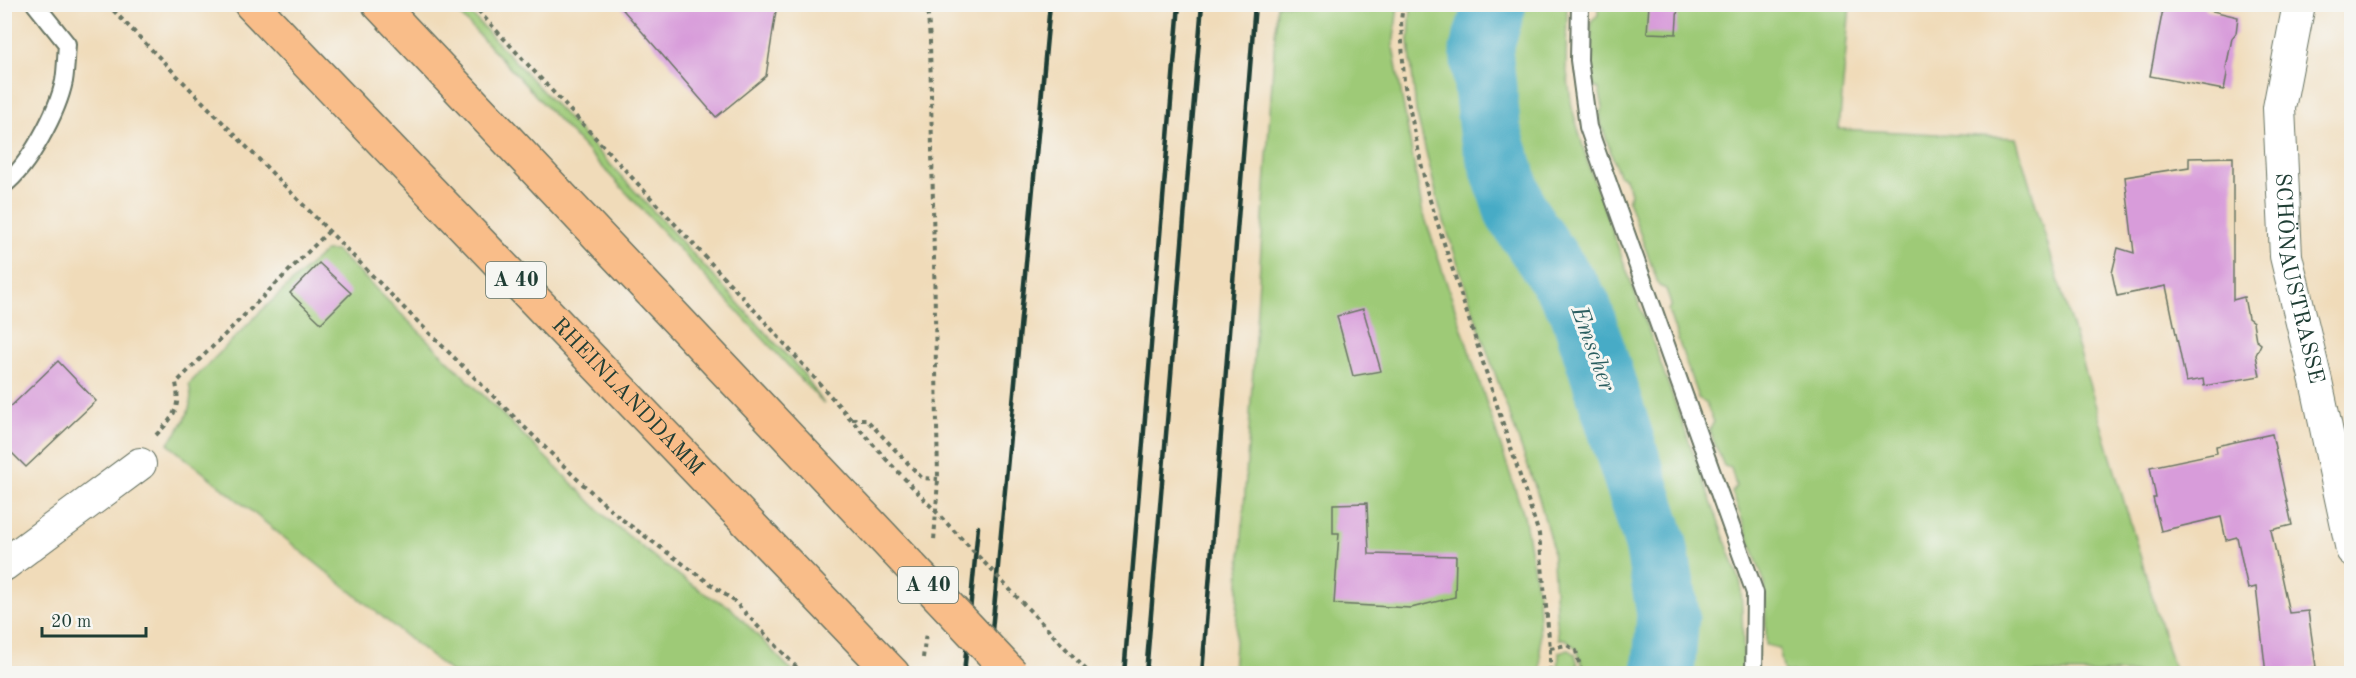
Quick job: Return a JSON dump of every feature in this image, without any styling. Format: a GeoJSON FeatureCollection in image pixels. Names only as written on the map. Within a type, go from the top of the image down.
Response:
{"type":"FeatureCollection","features":[{"type":"Feature","properties":{"kind":"highway","name":"RHEINLANDDAMM"},"geometry":{"type":"LineString","coordinates":[[251,4],[781,556],[908,668]]}},
{"type":"Feature","properties":{"kind":"highway","name":"A 40"},"geometry":{"type":"LineString","coordinates":[[379,4],[1012,674]]}},
{"type":"Feature","properties":{"kind":"street","name":"SCHÖNAUSTRASSE"},"geometry":{"type":"LineString","coordinates":[[2299,4],[2279,108],[2286,256],[2316,381],[2352,550]]}},
{"type":"Feature","properties":{"kind":"street"},"geometry":{"type":"LineString","coordinates":[[4,565],[140,464]]}},
{"type":"Feature","properties":{"kind":"lane"},"geometry":{"type":"LineString","coordinates":[[4,185],[12,179],[36,144],[55,108],[64,81],[67,44],[35,4]]}},
{"type":"Feature","properties":{"kind":"lane"},"geometry":{"type":"LineString","coordinates":[[1580,4],[1579,60],[1588,127],[1755,593],[1754,674]]}},
{"type":"Feature","properties":{"kind":"path"},"geometry":{"type":"LineString","coordinates":[[107,4],[220,117],[328,232],[605,504],[662,550],[734,601],[803,674]]}},
{"type":"Feature","properties":{"kind":"path"},"geometry":{"type":"LineString","coordinates":[[472,4],[768,325],[885,458],[1090,674]]}},
{"type":"Feature","properties":{"kind":"path"},"geometry":{"type":"LineString","coordinates":[[927,4],[930,40],[938,479],[934,548]]}},
{"type":"Feature","properties":{"kind":"path"},"geometry":{"type":"LineString","coordinates":[[1402,4],[1404,82],[1427,191],[1539,534],[1550,648],[1550,674]]}},
{"type":"Feature","properties":{"kind":"path"},"geometry":{"type":"LineString","coordinates":[[140,464],[141,451],[174,414],[178,403],[176,383],[328,232]]}},
{"type":"Feature","properties":{"kind":"path"},"geometry":{"type":"LineString","coordinates":[[851,419],[866,419],[922,478],[938,479]]}},
{"type":"Feature","properties":{"kind":"path"},"geometry":{"type":"LineString","coordinates":[[908,668],[926,628]]}},
{"type":"Feature","properties":{"kind":"path"},"geometry":{"type":"LineString","coordinates":[[1550,648],[1567,645],[1576,651],[1582,674]]}},
{"type":"Feature","properties":{"kind":"green space"},"geometry":{"type":"Polygon","coordinates":[[[451,5],[463,5],[802,372],[824,404],[451,5]]]}},
{"type":"Feature","properties":{"kind":"green space"},"geometry":{"type":"Polygon","coordinates":[[[1277,5],[1398,5],[1393,47],[1422,209],[1524,516],[1538,593],[1541,673],[1233,674],[1277,5]]]}},
{"type":"Feature","properties":{"kind":"green space"},"geometry":{"type":"Polygon","coordinates":[[[1411,5],[1567,5],[1566,65],[1572,108],[1589,167],[1741,584],[1744,673],[1585,673],[1577,649],[1565,639],[1558,639],[1552,546],[1539,498],[1440,209],[1416,111],[1409,41],[1411,5]]]}},
{"type":"Feature","properties":{"kind":"green space"},"geometry":{"type":"Polygon","coordinates":[[[1598,5],[1850,5],[1839,129],[2016,138],[2175,673],[1784,673],[1779,648],[1766,645],[1765,584],[1732,492],[1736,486],[1731,468],[1724,466],[1709,430],[1714,422],[1705,402],[1698,398],[1668,310],[1671,305],[1666,289],[1659,286],[1628,200],[1631,193],[1625,178],[1619,175],[1601,124],[1600,112],[1603,107],[1599,89],[1593,86],[1591,21],[1598,15],[1598,5]]]}},
{"type":"Feature","properties":{"kind":"green space"},"geometry":{"type":"Polygon","coordinates":[[[325,251],[336,251],[363,276],[609,520],[663,564],[707,595],[729,606],[794,673],[452,673],[168,444],[183,423],[189,409],[191,393],[189,384],[259,313],[325,251]]]}},
{"type":"Feature","properties":{"kind":"green space"},"geometry":{"type":"Polygon","coordinates":[[[1568,649],[1575,654],[1580,673],[1558,673],[1559,652],[1568,649]]]}},
{"type":"Feature","properties":{"kind":"building"},"geometry":{"type":"Polygon","coordinates":[[[618,4],[777,4],[766,76],[716,117],[618,4]]]}},
{"type":"Feature","properties":{"kind":"building"},"geometry":{"type":"Polygon","coordinates":[[[1649,4],[1678,4],[1676,34],[1647,33],[1649,4]]]}},
{"type":"Feature","properties":{"kind":"building"},"geometry":{"type":"Polygon","coordinates":[[[2164,4],[2204,4],[2204,9],[2238,17],[2226,68],[2224,90],[2150,76],[2164,4]]]}},
{"type":"Feature","properties":{"kind":"building"},"geometry":{"type":"Polygon","coordinates":[[[2233,157],[2233,300],[2244,297],[2248,318],[2253,322],[2256,340],[2261,344],[2256,355],[2260,376],[2204,386],[2203,379],[2186,382],[2166,286],[2117,296],[2112,273],[2118,248],[2134,253],[2125,177],[2189,167],[2189,158],[2233,157]]]}},
{"type":"Feature","properties":{"kind":"building"},"geometry":{"type":"Polygon","coordinates":[[[319,263],[351,293],[321,323],[290,293],[319,263]]]}},
{"type":"Feature","properties":{"kind":"building"},"geometry":{"type":"Polygon","coordinates":[[[1363,309],[1381,371],[1353,376],[1337,316],[1363,309]]]}},
{"type":"Feature","properties":{"kind":"building"},"geometry":{"type":"Polygon","coordinates":[[[58,361],[96,401],[26,467],[4,445],[4,413],[58,361]]]}},
{"type":"Feature","properties":{"kind":"building"},"geometry":{"type":"Polygon","coordinates":[[[2272,434],[2292,525],[2271,530],[2289,613],[2308,611],[2316,667],[2266,674],[2256,587],[2248,589],[2237,537],[2226,540],[2221,517],[2161,531],[2153,498],[2156,498],[2150,467],[2217,453],[2216,446],[2272,434]]]}},
{"type":"Feature","properties":{"kind":"building"},"geometry":{"type":"Polygon","coordinates":[[[1367,503],[1369,554],[1456,556],[1455,597],[1411,608],[1334,604],[1339,533],[1333,533],[1333,504],[1367,503]]]}},
{"type":"Feature","properties":{"kind":"waterway","name":"Emscher"},"geometry":{"type":"LineString","coordinates":[[1495,4],[1481,50],[1490,132],[1516,212],[1580,307],[1656,544],[1668,614],[1663,674]]}},
{"type":"Feature","properties":{"kind":"railway"},"geometry":{"type":"LineString","coordinates":[[988,674],[1050,4]]}},
{"type":"Feature","properties":{"kind":"railway"},"geometry":{"type":"LineString","coordinates":[[1124,674],[1179,4]]}},
{"type":"Feature","properties":{"kind":"railway"},"geometry":{"type":"LineString","coordinates":[[1146,674],[1202,4]]}},
{"type":"Feature","properties":{"kind":"railway"},"geometry":{"type":"LineString","coordinates":[[1202,674],[1255,4]]}},
{"type":"Feature","properties":{"kind":"railway"},"geometry":{"type":"LineString","coordinates":[[964,674],[978,527]]}}]}
